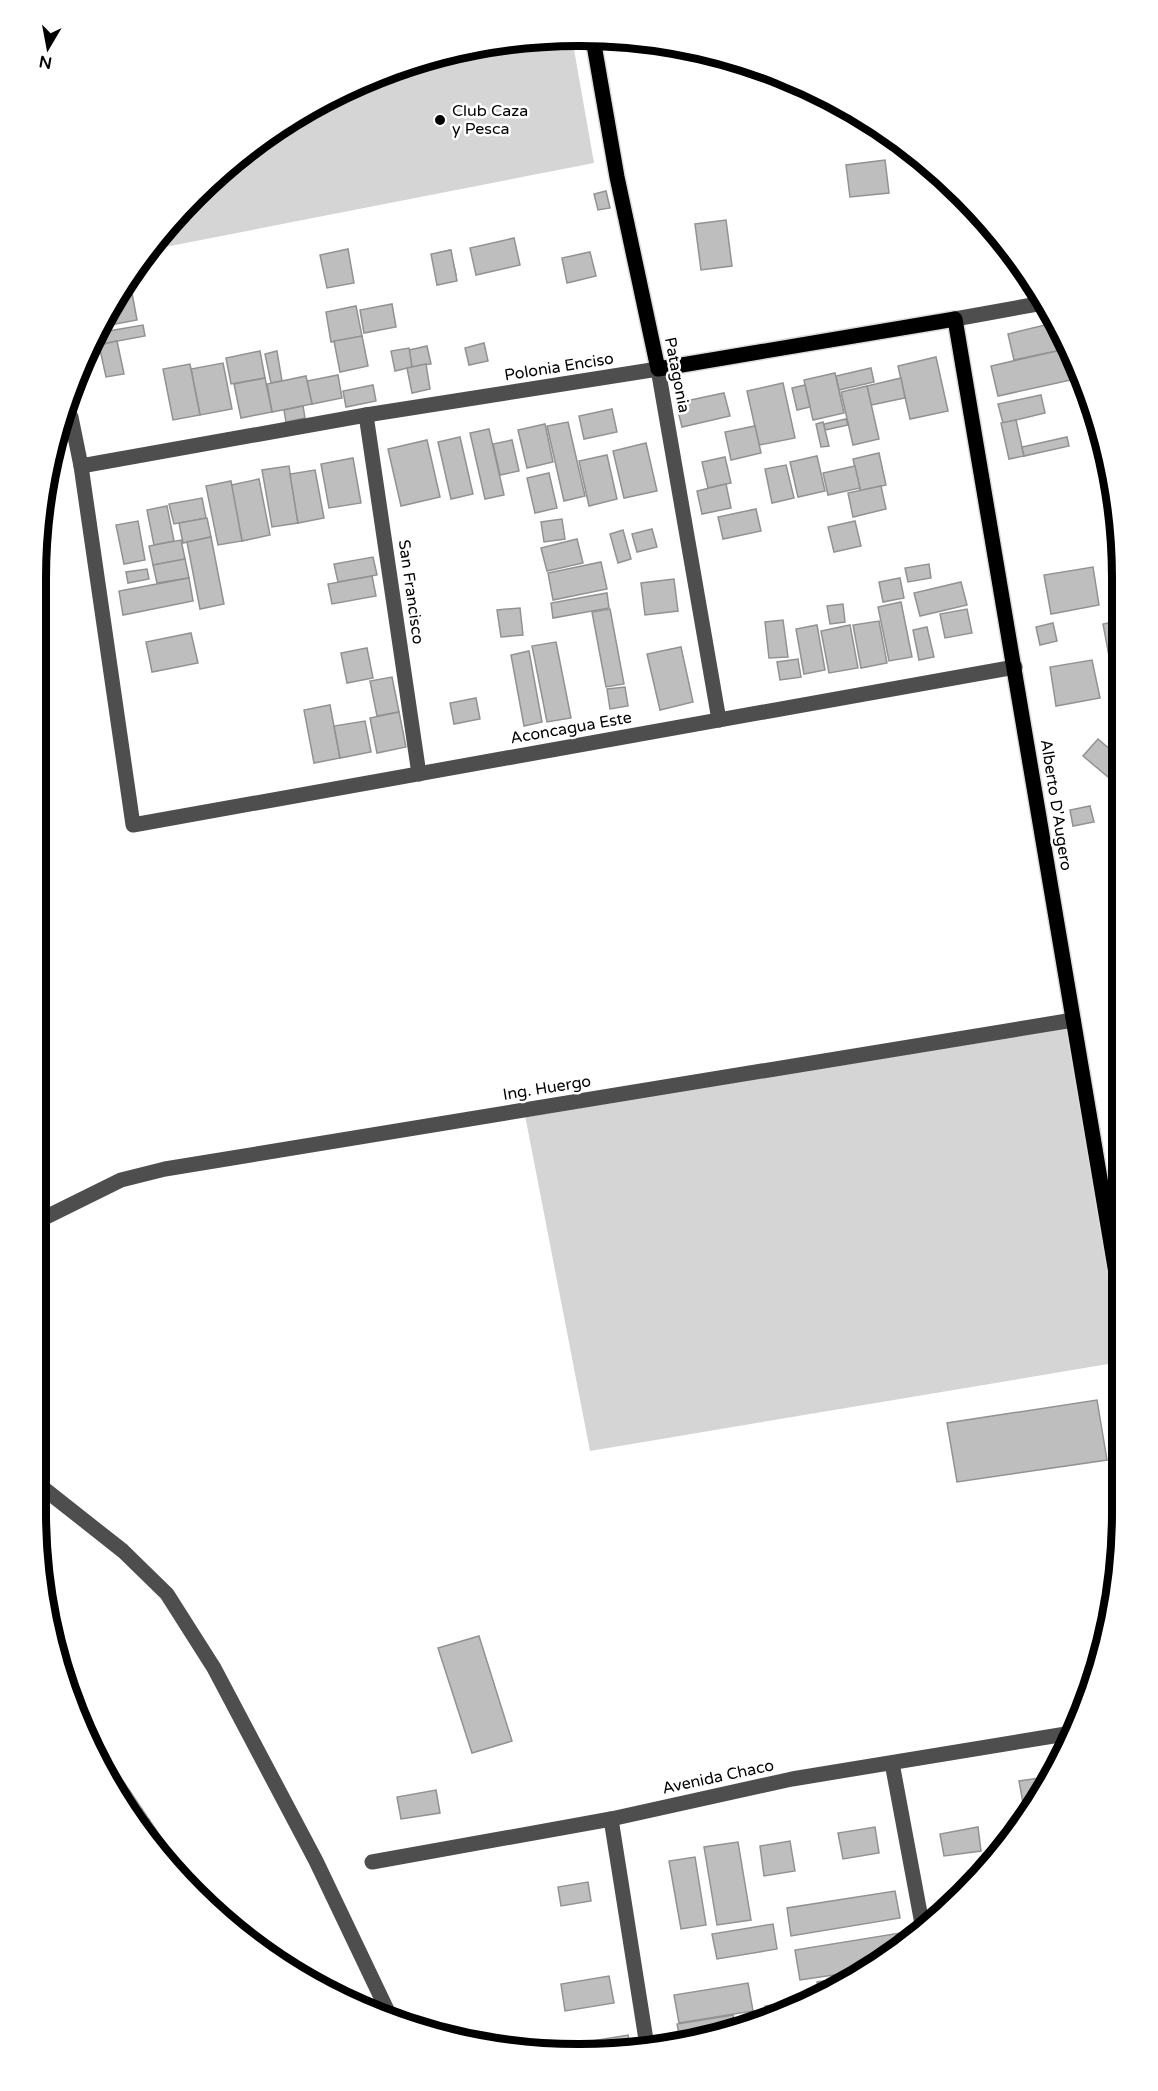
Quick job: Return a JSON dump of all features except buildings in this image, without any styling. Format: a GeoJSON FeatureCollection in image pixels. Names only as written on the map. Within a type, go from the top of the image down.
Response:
{"type":"FeatureCollection","features":[{"type":"Feature","properties":{"kind":"main road","name":"Patagonia"},"geometry":{"type":"LineString","coordinates":[[594,47],[617,177],[658,369]]}},
{"type":"Feature","properties":{"kind":"main road","name":"Polonia Enciso"},"geometry":{"type":"LineString","coordinates":[[658,369],[955,319]]}},
{"type":"Feature","properties":{"kind":"main road","name":"Alberto D'Augero"},"geometry":{"type":"LineString","coordinates":[[955,319],[1112,1250]]}},
{"type":"Feature","properties":{"kind":"street","name":"Polonia Enciso"},"geometry":{"type":"LineString","coordinates":[[955,319],[1035,304]]}},
{"type":"Feature","properties":{"kind":"street","name":"Polonia Enciso"},"geometry":{"type":"LineString","coordinates":[[81,466],[366,415],[658,369]]}},
{"type":"Feature","properties":{"kind":"street","name":"Patagonia"},"geometry":{"type":"LineString","coordinates":[[658,369],[719,720]]}},
{"type":"Feature","properties":{"kind":"street","name":"San Francisco"},"geometry":{"type":"LineString","coordinates":[[366,415],[419,774]]}},
{"type":"Feature","properties":{"kind":"street"},"geometry":{"type":"LineString","coordinates":[[72,420],[81,466]]}},
{"type":"Feature","properties":{"kind":"street","name":"Aconcagua Este"},"geometry":{"type":"LineString","coordinates":[[81,466],[133,825],[1015,667]]}},
{"type":"Feature","properties":{"kind":"street","name":"Ing. Huergo"},"geometry":{"type":"LineString","coordinates":[[46,1217],[121,1180],[165,1169],[1073,1020]]}},
{"type":"Feature","properties":{"kind":"street"},"geometry":{"type":"LineString","coordinates":[[46,1490],[123,1551],[168,1594],[214,1668],[315,1861],[386,2008]]}},
{"type":"Feature","properties":{"kind":"street","name":"Avenida Chaco"},"geometry":{"type":"LineString","coordinates":[[372,1862],[612,1819],[792,1779],[1063,1735]]}},
{"type":"Feature","properties":{"kind":"street"},"geometry":{"type":"LineString","coordinates":[[892,1763],[921,1919]]}},
{"type":"Feature","properties":{"kind":"street"},"geometry":{"type":"LineString","coordinates":[[612,1819],[646,2040]]}},
{"type":"Feature","properties":{"kind":"shaded area","name":"Club Caza y Pesca"},"geometry":{"type":"Polygon","coordinates":[[[573,46],[594,163],[163,247],[202,202],[283,136],[343,101],[375,87],[441,65],[475,57],[509,51],[573,46]]]}},
{"type":"Feature","properties":{"kind":"shaded area"},"geometry":{"type":"Polygon","coordinates":[[[1073,1020],[1112,1250],[1112,1363],[590,1451],[524,1110],[1073,1020]]]}},
{"type":"Feature","properties":{"kind":"water"},"geometry":{"type":"Polygon","coordinates":[[[100,1745],[181,1866],[136,1808],[100,1745]]]}},
{"type":"Feature","properties":{"kind":"place","name":"Club Caza y Pesca"},"geometry":{"type":"Point","coordinates":[440,120]}}]}
